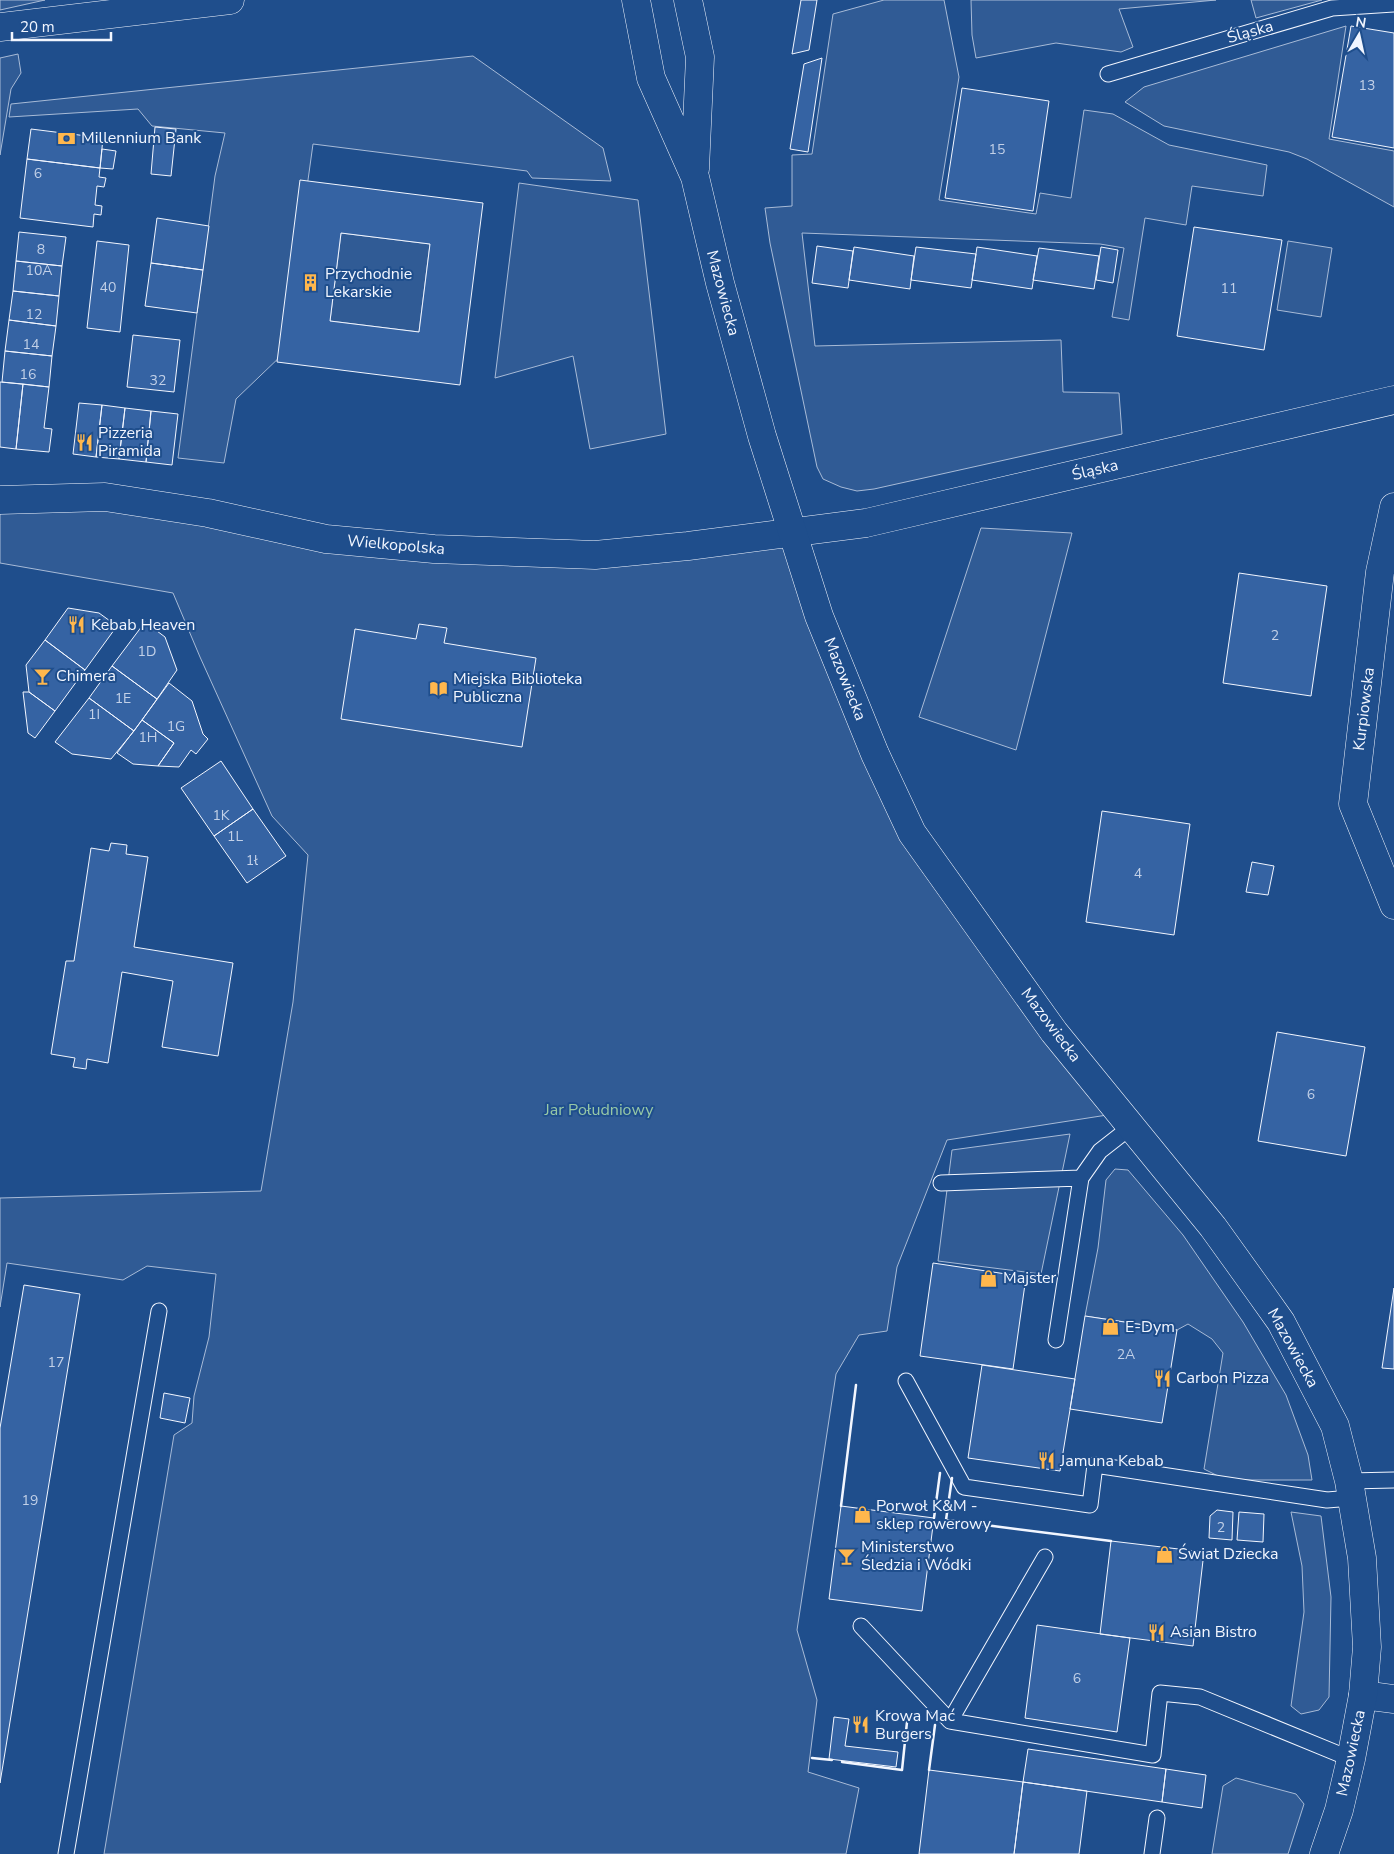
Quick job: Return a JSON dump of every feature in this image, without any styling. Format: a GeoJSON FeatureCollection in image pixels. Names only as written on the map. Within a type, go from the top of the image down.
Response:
{"type":"FeatureCollection","features":[{"type":"Feature","properties":{"kind":"street"},"geometry":{"type":"LineString","coordinates":[[0,27],[230,0]]}},
{"type":"Feature","properties":{"kind":"street","name":"Mazowiecka"},"geometry":{"type":"LineString","coordinates":[[636,0],[652,78],[695,176],[722,293],[762,436],[819,616],[876,754],[912,833],[1054,1032],[1213,1227],[1281,1322],[1336,1426],[1362,1558],[1367,1647],[1363,1695],[1351,1759],[1339,1810],[1324,1854]]}},
{"type":"Feature","properties":{"kind":"street","name":"Mazowiecka"},"geometry":{"type":"LineString","coordinates":[[692,4],[700,58],[695,176]]}},
{"type":"Feature","properties":{"kind":"street","name":"Śląska"},"geometry":{"type":"LineString","coordinates":[[794,534],[866,523],[1394,400]]}},
{"type":"Feature","properties":{"kind":"street","name":"Wielkopolska"},"geometry":{"type":"LineString","coordinates":[[0,500],[105,498],[208,513],[326,538],[434,549],[595,555],[794,534]]}},
{"type":"Feature","properties":{"kind":"street","name":"Kurpiowska"},"geometry":{"type":"LineString","coordinates":[[1394,507],[1380,572],[1353,804],[1394,905]]}},
{"type":"Feature","properties":{"kind":"street"},"geometry":{"type":"LineString","coordinates":[[1363,1695],[1394,1699]]}},
{"type":"Feature","properties":{"kind":"lane","name":"Śląska"},"geometry":{"type":"LineString","coordinates":[[1108,74],[1332,8],[1394,4]]}},
{"type":"Feature","properties":{"kind":"lane"},"geometry":{"type":"LineString","coordinates":[[1056,1340],[1081,1178],[1100,1151],[1132,1126]]}},
{"type":"Feature","properties":{"kind":"lane"},"geometry":{"type":"LineString","coordinates":[[940,1184],[1081,1178]]}},
{"type":"Feature","properties":{"kind":"lane"},"geometry":{"type":"LineString","coordinates":[[66,1854],[159,1311]]}},
{"type":"Feature","properties":{"kind":"lane"},"geometry":{"type":"LineString","coordinates":[[906,1381],[964,1487],[1090,1505],[1094,1466],[1327,1500],[1350,1490],[1394,1480]]}},
{"type":"Feature","properties":{"kind":"lane"},"geometry":{"type":"LineString","coordinates":[[950,1722],[1046,1557]]}},
{"type":"Feature","properties":{"kind":"lane"},"geometry":{"type":"LineString","coordinates":[[861,1626],[950,1722],[1153,1755],[1160,1693],[1200,1697],[1351,1759]]}},
{"type":"Feature","properties":{"kind":"lane"},"geometry":{"type":"LineString","coordinates":[[1152,1854],[1157,1818]]}},
{"type":"Feature","properties":{"kind":"shaded area"},"geometry":{"type":"Polygon","coordinates":[[[0,0],[45,0],[0,10],[0,0]]]}},
{"type":"Feature","properties":{"kind":"shaded area"},"geometry":{"type":"Polygon","coordinates":[[[884,0],[944,0],[959,77],[939,200],[1036,214],[1040,193],[1071,198],[1084,110],[1113,114],[1169,145],[1267,165],[1263,196],[1192,186],[1186,225],[1145,218],[1129,320],[1112,317],[1124,248],[1100,244],[802,233],[815,346],[1061,340],[1063,392],[1119,393],[1122,434],[874,489],[857,491],[841,487],[823,479],[817,467],[770,243],[765,208],[792,206],[792,155],[812,154],[833,14],[884,0]]]}},
{"type":"Feature","properties":{"kind":"shaded area"},"geometry":{"type":"Polygon","coordinates":[[[971,0],[1216,0],[1119,9],[1133,47],[1121,52],[1056,43],[976,58],[972,35],[971,0]]]}},
{"type":"Feature","properties":{"kind":"shaded area"},"geometry":{"type":"Polygon","coordinates":[[[1251,0],[1322,0],[1256,18],[1251,0]]]}},
{"type":"Feature","properties":{"kind":"shaded area"},"geometry":{"type":"Polygon","coordinates":[[[1346,26],[1329,139],[1394,151],[1394,207],[1307,159],[1289,152],[1164,126],[1125,102],[1144,87],[1346,26]]]}},
{"type":"Feature","properties":{"kind":"shaded area"},"geometry":{"type":"Polygon","coordinates":[[[18,54],[21,73],[11,89],[0,155],[0,58],[18,54]]]}},
{"type":"Feature","properties":{"kind":"shaded area"},"geometry":{"type":"Polygon","coordinates":[[[473,56],[603,148],[611,181],[532,178],[527,171],[313,144],[284,353],[236,399],[224,463],[178,458],[215,176],[225,133],[152,126],[138,109],[9,117],[11,104],[473,56]]]}},
{"type":"Feature","properties":{"kind":"shaded area"},"geometry":{"type":"Polygon","coordinates":[[[519,183],[638,200],[666,434],[590,449],[573,356],[495,378],[519,183]]]}},
{"type":"Feature","properties":{"kind":"shaded area"},"geometry":{"type":"Polygon","coordinates":[[[341,233],[430,244],[419,332],[330,321],[341,233]]]}},
{"type":"Feature","properties":{"kind":"shaded area"},"geometry":{"type":"Polygon","coordinates":[[[1288,241],[1332,248],[1321,317],[1277,310],[1288,241]]]}},
{"type":"Feature","properties":{"kind":"shaded area","name":"Jar Południowy"},"geometry":{"type":"Polygon","coordinates":[[[105,497],[434,549],[794,533],[912,833],[1120,1113],[947,1140],[897,1267],[887,1331],[859,1335],[836,1374],[797,1630],[817,1700],[808,1772],[859,1788],[846,1854],[104,1854],[174,1435],[192,1423],[194,1396],[209,1337],[216,1274],[147,1266],[123,1280],[7,1263],[0,1307],[0,1198],[261,1191],[293,1002],[308,855],[272,816],[173,593],[0,563],[0,500],[105,497]]]}},
{"type":"Feature","properties":{"kind":"shaded area"},"geometry":{"type":"Polygon","coordinates":[[[981,528],[1072,533],[1016,750],[919,717],[981,528]]]}},
{"type":"Feature","properties":{"kind":"shaded area"},"geometry":{"type":"Polygon","coordinates":[[[1070,1134],[1041,1274],[938,1261],[952,1150],[1070,1134]]]}},
{"type":"Feature","properties":{"kind":"shaded area"},"geometry":{"type":"Polygon","coordinates":[[[1115,1169],[1128,1170],[1183,1235],[1243,1322],[1286,1395],[1308,1455],[1312,1480],[1226,1480],[1204,1469],[1223,1353],[1212,1339],[1188,1324],[1177,1330],[1085,1316],[1098,1248],[1106,1180],[1115,1169]]]}},
{"type":"Feature","properties":{"kind":"shaded area"},"geometry":{"type":"Polygon","coordinates":[[[1291,1512],[1321,1516],[1331,1597],[1329,1697],[1319,1710],[1301,1714],[1291,1706],[1304,1612],[1302,1566],[1291,1512]]]}},
{"type":"Feature","properties":{"kind":"shaded area"},"geometry":{"type":"Polygon","coordinates":[[[1236,1778],[1296,1794],[1304,1804],[1288,1854],[1212,1854],[1223,1786],[1236,1778]]]}},
{"type":"Feature","properties":{"kind":"building"},"geometry":{"type":"Polygon","coordinates":[[[801,0],[817,0],[809,50],[792,54],[801,0]]]}},
{"type":"Feature","properties":{"kind":"building"},"geometry":{"type":"Polygon","coordinates":[[[1351,26],[1394,33],[1394,148],[1332,137],[1351,26]]]}},
{"type":"Feature","properties":{"kind":"building"},"geometry":{"type":"Polygon","coordinates":[[[822,58],[808,152],[790,149],[804,64],[822,58]]]}},
{"type":"Feature","properties":{"kind":"building"},"geometry":{"type":"Polygon","coordinates":[[[962,88],[1049,101],[1033,211],[945,198],[962,88]]]}},
{"type":"Feature","properties":{"kind":"building"},"geometry":{"type":"Polygon","coordinates":[[[155,127],[176,129],[171,176],[151,174],[155,127]]]}},
{"type":"Feature","properties":{"kind":"building"},"geometry":{"type":"Polygon","coordinates":[[[31,129],[103,138],[100,168],[27,159],[31,129]]]}},
{"type":"Feature","properties":{"kind":"building"},"geometry":{"type":"Polygon","coordinates":[[[102,149],[116,151],[113,169],[100,168],[102,149]]]}},
{"type":"Feature","properties":{"kind":"building"},"geometry":{"type":"Polygon","coordinates":[[[27,159],[100,168],[99,177],[106,178],[104,187],[97,186],[95,205],[102,206],[101,215],[94,214],[93,227],[20,218],[27,159]]]}},
{"type":"Feature","properties":{"kind":"building","name":"Przychodnie Lekarskie"},"geometry":{"type":"Polygon","coordinates":[[[300,180],[483,203],[460,385],[277,362],[300,180]],[[341,233],[330,321],[419,332],[430,244],[341,233]]]}},
{"type":"Feature","properties":{"kind":"building"},"geometry":{"type":"Polygon","coordinates":[[[157,218],[209,226],[203,270],[151,263],[157,218]]]}},
{"type":"Feature","properties":{"kind":"building"},"geometry":{"type":"Polygon","coordinates":[[[1194,227],[1282,240],[1264,350],[1177,336],[1194,227]]]}},
{"type":"Feature","properties":{"kind":"building"},"geometry":{"type":"Polygon","coordinates":[[[19,232],[66,237],[62,266],[16,261],[19,232]]]}},
{"type":"Feature","properties":{"kind":"building"},"geometry":{"type":"Polygon","coordinates":[[[97,241],[129,245],[120,332],[87,328],[97,241]]]}},
{"type":"Feature","properties":{"kind":"building"},"geometry":{"type":"Polygon","coordinates":[[[817,246],[853,251],[848,288],[812,283],[817,246]]]}},
{"type":"Feature","properties":{"kind":"building"},"geometry":{"type":"Polygon","coordinates":[[[854,247],[914,256],[910,289],[849,280],[854,247]]]}},
{"type":"Feature","properties":{"kind":"building"},"geometry":{"type":"Polygon","coordinates":[[[916,247],[976,254],[971,288],[911,280],[916,247]]]}},
{"type":"Feature","properties":{"kind":"building"},"geometry":{"type":"Polygon","coordinates":[[[977,247],[1037,256],[1032,289],[972,280],[977,247]]]}},
{"type":"Feature","properties":{"kind":"building"},"geometry":{"type":"Polygon","coordinates":[[[1101,247],[1118,250],[1113,283],[1096,280],[1101,247]]]}},
{"type":"Feature","properties":{"kind":"building"},"geometry":{"type":"Polygon","coordinates":[[[1039,248],[1099,256],[1094,289],[1033,280],[1039,248]]]}},
{"type":"Feature","properties":{"kind":"building"},"geometry":{"type":"Polygon","coordinates":[[[16,261],[62,266],[59,296],[13,291],[16,261]]]}},
{"type":"Feature","properties":{"kind":"building"},"geometry":{"type":"Polygon","coordinates":[[[151,263],[203,270],[197,313],[145,306],[151,263]]]}},
{"type":"Feature","properties":{"kind":"building"},"geometry":{"type":"Polygon","coordinates":[[[13,291],[59,296],[56,326],[9,320],[13,291]]]}},
{"type":"Feature","properties":{"kind":"building"},"geometry":{"type":"Polygon","coordinates":[[[9,320],[56,326],[52,356],[5,351],[9,320]]]}},
{"type":"Feature","properties":{"kind":"building"},"geometry":{"type":"Polygon","coordinates":[[[133,335],[180,340],[174,392],[127,387],[133,335]]]}},
{"type":"Feature","properties":{"kind":"building"},"geometry":{"type":"Polygon","coordinates":[[[5,351],[52,356],[49,387],[2,382],[5,351]]]}},
{"type":"Feature","properties":{"kind":"building"},"geometry":{"type":"Polygon","coordinates":[[[0,382],[23,384],[16,449],[0,447],[0,382]]]}},
{"type":"Feature","properties":{"kind":"building"},"geometry":{"type":"Polygon","coordinates":[[[23,384],[49,387],[44,428],[52,429],[49,452],[16,449],[23,384]]]}},
{"type":"Feature","properties":{"kind":"building"},"geometry":{"type":"Polygon","coordinates":[[[79,403],[102,405],[96,457],[73,454],[79,403]]]}},
{"type":"Feature","properties":{"kind":"building"},"geometry":{"type":"Polygon","coordinates":[[[102,405],[125,408],[119,459],[96,457],[102,405]]]}},
{"type":"Feature","properties":{"kind":"building"},"geometry":{"type":"Polygon","coordinates":[[[125,408],[151,411],[146,462],[119,459],[125,408]]]}},
{"type":"Feature","properties":{"kind":"building"},"geometry":{"type":"Polygon","coordinates":[[[151,411],[178,414],[172,465],[146,462],[151,411]]]}},
{"type":"Feature","properties":{"kind":"building"},"geometry":{"type":"Polygon","coordinates":[[[1239,573],[1327,586],[1311,696],[1223,683],[1239,573]]]}},
{"type":"Feature","properties":{"kind":"building"},"geometry":{"type":"Polygon","coordinates":[[[68,608],[99,613],[117,626],[85,670],[45,640],[68,608]]]}},
{"type":"Feature","properties":{"kind":"building"},"geometry":{"type":"Polygon","coordinates":[[[145,622],[165,637],[177,670],[157,699],[112,666],[145,622]]]}},
{"type":"Feature","properties":{"kind":"building","name":"Miejska Biblioteka Publiczna"},"geometry":{"type":"Polygon","coordinates":[[[419,624],[447,628],[444,643],[536,658],[522,747],[341,719],[355,629],[416,639],[419,624]]]}},
{"type":"Feature","properties":{"kind":"building"},"geometry":{"type":"Polygon","coordinates":[[[45,640],[85,670],[55,711],[29,692],[26,665],[45,640]]]}},
{"type":"Feature","properties":{"kind":"building"},"geometry":{"type":"Polygon","coordinates":[[[112,666],[157,699],[134,731],[89,698],[112,666]]]}},
{"type":"Feature","properties":{"kind":"building"},"geometry":{"type":"Polygon","coordinates":[[[169,683],[192,701],[203,734],[208,739],[196,754],[191,750],[179,767],[158,766],[174,743],[142,720],[169,683]]]}},
{"type":"Feature","properties":{"kind":"building"},"geometry":{"type":"Polygon","coordinates":[[[23,692],[29,692],[55,711],[35,738],[28,733],[23,692]]]}},
{"type":"Feature","properties":{"kind":"building"},"geometry":{"type":"Polygon","coordinates":[[[89,698],[134,731],[111,759],[72,754],[55,742],[89,698]]]}},
{"type":"Feature","properties":{"kind":"building"},"geometry":{"type":"Polygon","coordinates":[[[142,720],[174,743],[158,766],[133,764],[117,753],[142,720]]]}},
{"type":"Feature","properties":{"kind":"building"},"geometry":{"type":"Polygon","coordinates":[[[221,761],[253,809],[214,836],[181,788],[221,761]]]}},
{"type":"Feature","properties":{"kind":"building"},"geometry":{"type":"Polygon","coordinates":[[[253,809],[286,856],[247,883],[214,836],[253,809]]]}},
{"type":"Feature","properties":{"kind":"building"},"geometry":{"type":"Polygon","coordinates":[[[1102,811],[1190,824],[1174,935],[1086,922],[1102,811]]]}},
{"type":"Feature","properties":{"kind":"building"},"geometry":{"type":"Polygon","coordinates":[[[111,843],[127,845],[126,854],[148,857],[134,947],[233,963],[218,1056],[162,1047],[173,981],[122,972],[108,1063],[87,1059],[86,1069],[73,1067],[75,1058],[51,1054],[66,961],[74,961],[91,848],[109,851],[111,843]]]}},
{"type":"Feature","properties":{"kind":"building"},"geometry":{"type":"Polygon","coordinates":[[[1252,862],[1274,866],[1268,895],[1246,892],[1252,862]]]}},
{"type":"Feature","properties":{"kind":"building"},"geometry":{"type":"Polygon","coordinates":[[[1277,1032],[1365,1047],[1346,1156],[1258,1141],[1277,1032]]]}},
{"type":"Feature","properties":{"kind":"building"},"geometry":{"type":"Polygon","coordinates":[[[933,1263],[1026,1277],[1013,1369],[920,1356],[933,1263]]]}},
{"type":"Feature","properties":{"kind":"building"},"geometry":{"type":"Polygon","coordinates":[[[24,1285],[80,1294],[0,1783],[0,1428],[24,1285]]]}},
{"type":"Feature","properties":{"kind":"building"},"geometry":{"type":"Polygon","coordinates":[[[1394,1288],[1394,1369],[1382,1368],[1394,1288]]]}},
{"type":"Feature","properties":{"kind":"building"},"geometry":{"type":"Polygon","coordinates":[[[1085,1316],[1177,1330],[1162,1423],[1070,1409],[1085,1316]]]}},
{"type":"Feature","properties":{"kind":"building"},"geometry":{"type":"Polygon","coordinates":[[[982,1365],[1075,1379],[1060,1471],[968,1458],[982,1365]]]}},
{"type":"Feature","properties":{"kind":"building"},"geometry":{"type":"Polygon","coordinates":[[[164,1393],[190,1398],[185,1423],[160,1418],[164,1393]]]}},
{"type":"Feature","properties":{"kind":"building"},"geometry":{"type":"Polygon","coordinates":[[[841,1506],[934,1518],[922,1611],[829,1599],[841,1506]]]}},
{"type":"Feature","properties":{"kind":"building"},"geometry":{"type":"Polygon","coordinates":[[[1217,1510],[1233,1512],[1232,1540],[1209,1538],[1210,1516],[1217,1510]]]}},
{"type":"Feature","properties":{"kind":"building"},"geometry":{"type":"Polygon","coordinates":[[[1239,1512],[1264,1514],[1263,1542],[1237,1540],[1239,1512]]]}},
{"type":"Feature","properties":{"kind":"building"},"geometry":{"type":"Polygon","coordinates":[[[1111,1541],[1204,1552],[1193,1646],[1100,1634],[1111,1541]]]}},
{"type":"Feature","properties":{"kind":"building"},"geometry":{"type":"Polygon","coordinates":[[[1037,1625],[1130,1638],[1117,1732],[1025,1718],[1037,1625]]]}},
{"type":"Feature","properties":{"kind":"building"},"geometry":{"type":"Polygon","coordinates":[[[834,1717],[849,1719],[845,1746],[898,1752],[896,1767],[829,1759],[834,1717]]]}},
{"type":"Feature","properties":{"kind":"building"},"geometry":{"type":"Polygon","coordinates":[[[1028,1749],[1166,1769],[1162,1802],[1023,1782],[1028,1749]]]}},
{"type":"Feature","properties":{"kind":"building"},"geometry":{"type":"Polygon","coordinates":[[[1166,1769],[1206,1775],[1202,1808],[1162,1802],[1166,1769]]]}},
{"type":"Feature","properties":{"kind":"building"},"geometry":{"type":"Polygon","coordinates":[[[929,1770],[1023,1782],[1014,1854],[919,1854],[929,1770]]]}},
{"type":"Feature","properties":{"kind":"building"},"geometry":{"type":"Polygon","coordinates":[[[1023,1782],[1087,1791],[1079,1854],[1014,1854],[1023,1782]]]}},
{"type":"Feature","properties":{"kind":"wall"},"geometry":{"type":"LineString","coordinates":[[841,1506],[856,1385]]}},
{"type":"Feature","properties":{"kind":"wall"},"geometry":{"type":"LineString","coordinates":[[934,1518],[940,1473]]}},
{"type":"Feature","properties":{"kind":"wall"},"geometry":{"type":"LineString","coordinates":[[952,1478],[946,1520],[1111,1541]]}},
{"type":"Feature","properties":{"kind":"wall"},"geometry":{"type":"LineString","coordinates":[[842,1762],[902,1770],[907,1722]]}},
{"type":"Feature","properties":{"kind":"wall"},"geometry":{"type":"LineString","coordinates":[[929,1770],[935,1725]]}},
{"type":"Feature","properties":{"kind":"wall"},"geometry":{"type":"LineString","coordinates":[[812,1758],[832,1760]]}},
{"type":"Feature","properties":{"kind":"place","name":"Millennium Bank"},"geometry":{"type":"Point","coordinates":[67,138]}},
{"type":"Feature","properties":{"kind":"place","name":"Przychodnie Lekarskie"},"geometry":{"type":"Point","coordinates":[311,283]}},
{"type":"Feature","properties":{"kind":"place","name":"Pizzeria Piramida"},"geometry":{"type":"Point","coordinates":[84,442]}},
{"type":"Feature","properties":{"kind":"place","name":"Kebab Heaven"},"geometry":{"type":"Point","coordinates":[77,625]}},
{"type":"Feature","properties":{"kind":"place","name":"Chimera"},"geometry":{"type":"Point","coordinates":[42,676]}},
{"type":"Feature","properties":{"kind":"place","name":"Miejska Biblioteka Publiczna"},"geometry":{"type":"Point","coordinates":[439,688]}},
{"type":"Feature","properties":{"kind":"place","name":"Majster"},"geometry":{"type":"Point","coordinates":[989,1278]}},
{"type":"Feature","properties":{"kind":"place","name":"E-Dym"},"geometry":{"type":"Point","coordinates":[1111,1327]}},
{"type":"Feature","properties":{"kind":"place","name":"Carbon Pizza"},"geometry":{"type":"Point","coordinates":[1162,1378]}},
{"type":"Feature","properties":{"kind":"place","name":"Jamuna Kebab"},"geometry":{"type":"Point","coordinates":[1046,1461]}},
{"type":"Feature","properties":{"kind":"place","name":"Porwoł K&M - sklep rowerowy"},"geometry":{"type":"Point","coordinates":[862,1515]}},
{"type":"Feature","properties":{"kind":"place","name":"Świat Dziecka"},"geometry":{"type":"Point","coordinates":[1164,1554]}},
{"type":"Feature","properties":{"kind":"place","name":"Ministerstwo Śledzia i Wódki"},"geometry":{"type":"Point","coordinates":[847,1556]}},
{"type":"Feature","properties":{"kind":"place","name":"Asian Bistro"},"geometry":{"type":"Point","coordinates":[1156,1632]}},
{"type":"Feature","properties":{"kind":"place","name":"Krowa Mać Burgers"},"geometry":{"type":"Point","coordinates":[861,1725]}}]}
